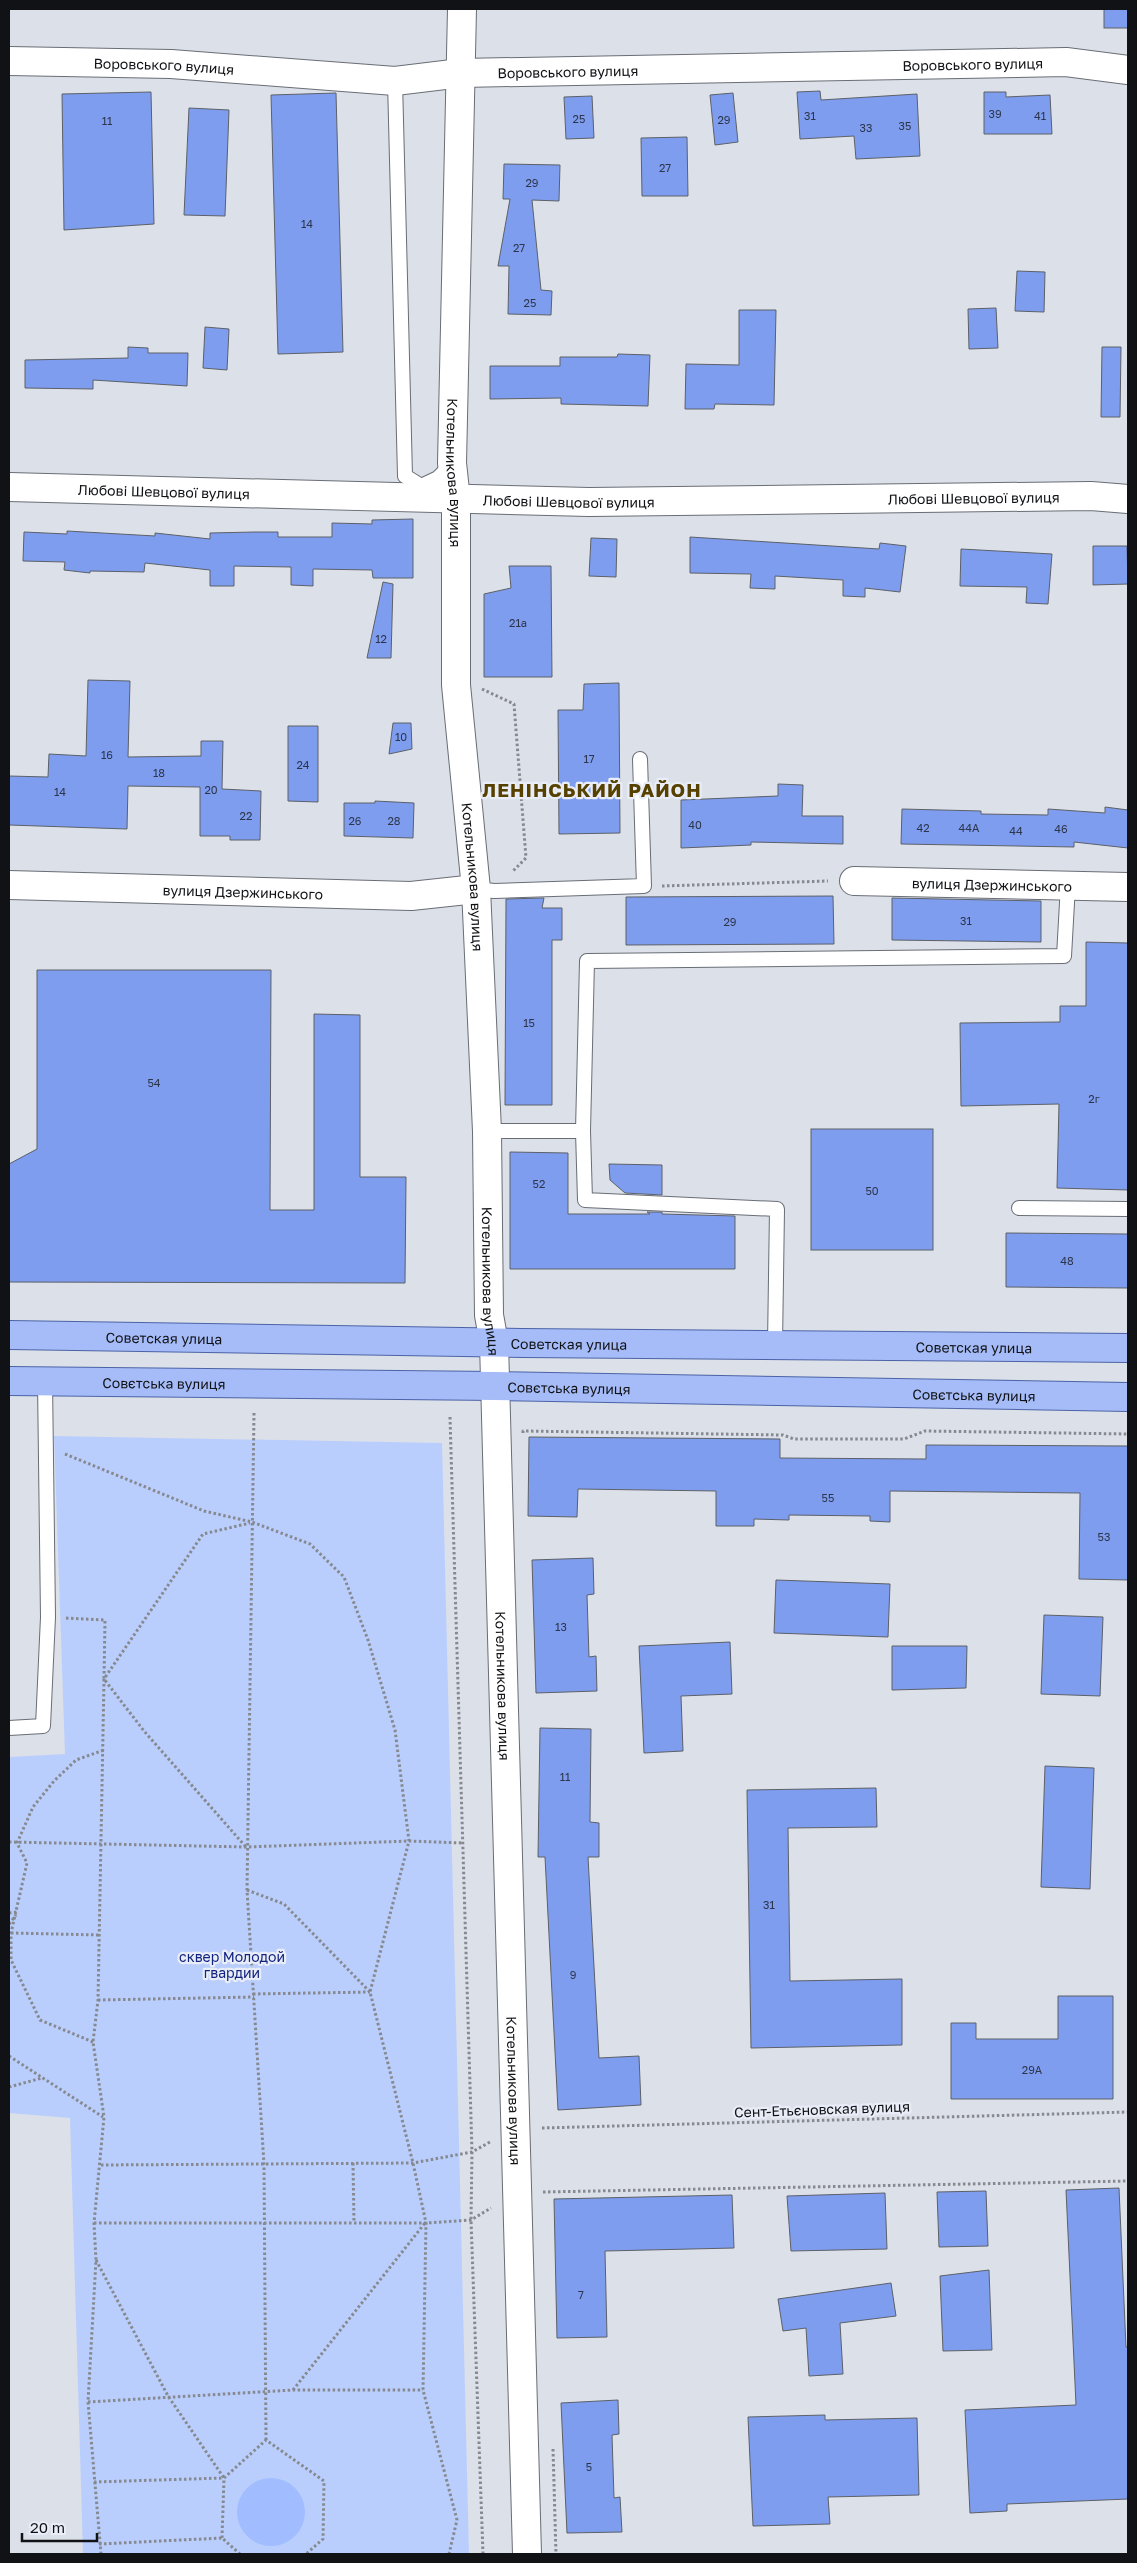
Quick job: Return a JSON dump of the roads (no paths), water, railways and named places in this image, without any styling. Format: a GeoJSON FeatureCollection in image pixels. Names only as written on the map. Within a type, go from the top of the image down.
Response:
{"type":"FeatureCollection","features":[{"type":"Feature","properties":{"kind":"main road","name":"Советская улица"},"geometry":{"type":"LineString","coordinates":[[9,1335],[494,1343],[1128,1348]]}},
{"type":"Feature","properties":{"kind":"main road","name":"Совєтська вулиця"},"geometry":{"type":"LineString","coordinates":[[9,1381],[495,1386],[1128,1397]]}},
{"type":"Feature","properties":{"kind":"street","name":"Котельникова вулиця"},"geometry":{"type":"LineString","coordinates":[[462,9],[452,463],[456,500],[456,685],[476,889],[487,1131],[488,1281],[489,1315],[494,1343],[528,2554]]}},
{"type":"Feature","properties":{"kind":"street","name":"Воровського вулиця"},"geometry":{"type":"LineString","coordinates":[[9,61],[171,64],[395,81],[461,73],[1066,62],[1128,70]]}},
{"type":"Feature","properties":{"kind":"street","name":"Любові Шевцової вулиця"},"geometry":{"type":"LineString","coordinates":[[9,487],[589,502],[1091,496],[1128,499]]}},
{"type":"Feature","properties":{"kind":"street","name":"вулиця Дзержинського"},"geometry":{"type":"LineString","coordinates":[[854,881],[1128,887]]}},
{"type":"Feature","properties":{"kind":"street","name":"вулиця Дзержинського"},"geometry":{"type":"LineString","coordinates":[[9,885],[411,896],[476,889]]}},
{"type":"Feature","properties":{"kind":"lane"},"geometry":{"type":"LineString","coordinates":[[395,81],[404,476],[421,486],[438,478],[452,463]]}},
{"type":"Feature","properties":{"kind":"lane"},"geometry":{"type":"LineString","coordinates":[[476,889],[494,891],[644,886],[640,759]]}},
{"type":"Feature","properties":{"kind":"lane"},"geometry":{"type":"LineString","coordinates":[[775,1345],[777,1209],[585,1200],[583,1131],[587,961],[1064,956],[1068,885]]}},
{"type":"Feature","properties":{"kind":"lane"},"geometry":{"type":"LineString","coordinates":[[487,1131],[583,1131]]}},
{"type":"Feature","properties":{"kind":"lane"},"geometry":{"type":"LineString","coordinates":[[1019,1208],[1128,1209]]}},
{"type":"Feature","properties":{"kind":"lane"},"geometry":{"type":"LineString","coordinates":[[9,1728],[43,1726],[48,1617],[45,1381]]}},
{"type":"Feature","properties":{"kind":"district","name":"ЛЕНІНСЬКИЙ РАЙОН"},"geometry":{"type":"Point","coordinates":[592,789]}},
{"type":"Feature","properties":{"kind":"park label","name":"сквер Молодой гвардии"},"geometry":{"type":"Point","coordinates":[232,1964]}}]}
